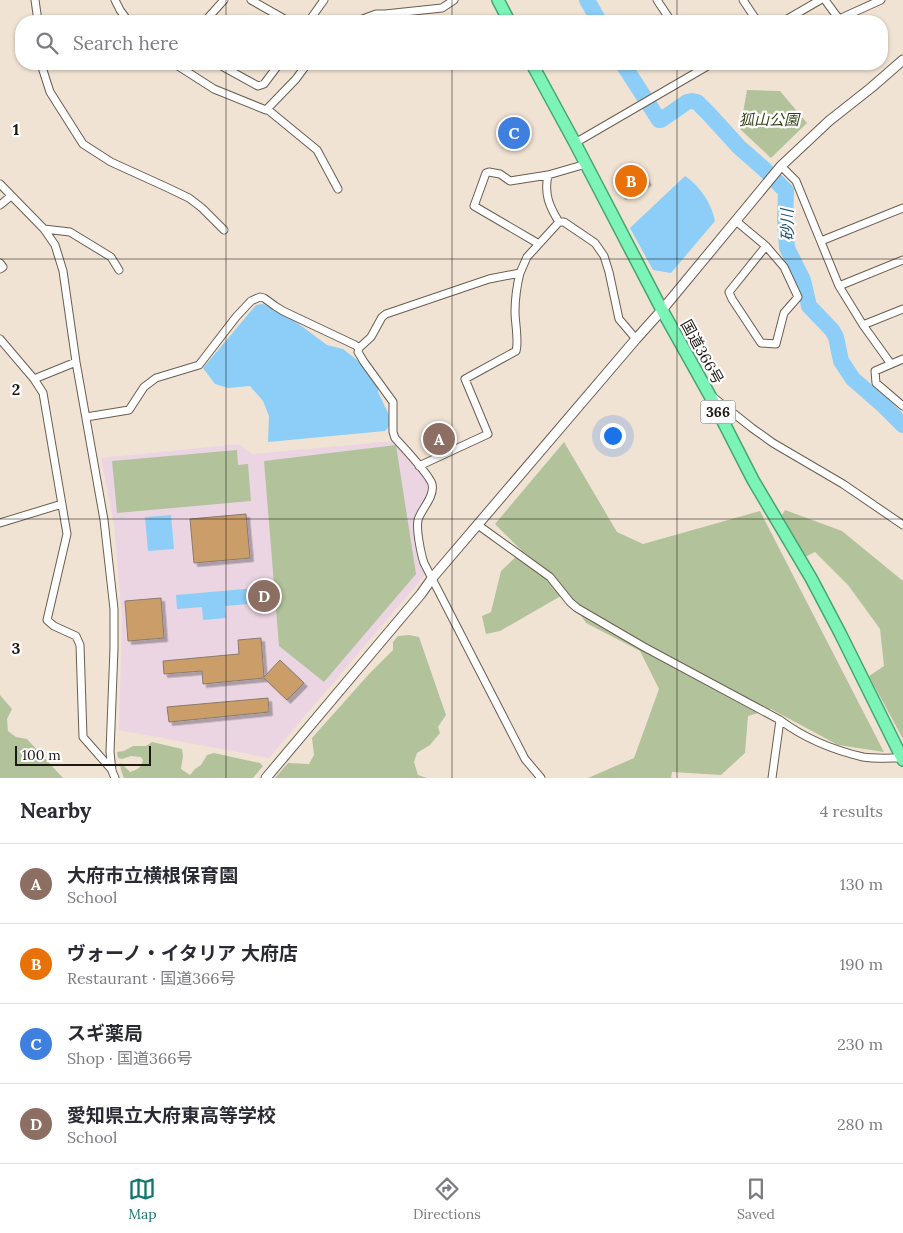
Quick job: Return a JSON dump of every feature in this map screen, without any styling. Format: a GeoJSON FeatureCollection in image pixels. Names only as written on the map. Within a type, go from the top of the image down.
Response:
{"type":"FeatureCollection","features":[{"type":"Feature","properties":{"kind":"highway"},"geometry":{"type":"LineString","coordinates":[[498,0],[506,15]]}},
{"type":"Feature","properties":{"kind":"highway","name":"国道366号"},"geometry":{"type":"LineString","coordinates":[[535,70],[753,480],[815,586],[902,759]]}},
{"type":"Feature","properties":{"kind":"street"},"geometry":{"type":"LineString","coordinates":[[35,0],[37,15]]}},
{"type":"Feature","properties":{"kind":"street"},"geometry":{"type":"LineString","coordinates":[[115,0],[124,15]]}},
{"type":"Feature","properties":{"kind":"street"},"geometry":{"type":"LineString","coordinates":[[212,15],[224,0]]}},
{"type":"Feature","properties":{"kind":"street"},"geometry":{"type":"LineString","coordinates":[[250,0],[277,15]]}},
{"type":"Feature","properties":{"kind":"street"},"geometry":{"type":"LineString","coordinates":[[313,15],[324,0]]}},
{"type":"Feature","properties":{"kind":"street"},"geometry":{"type":"LineString","coordinates":[[373,15],[442,8],[454,0]]}},
{"type":"Feature","properties":{"kind":"street"},"geometry":{"type":"LineString","coordinates":[[657,0],[667,15]]}},
{"type":"Feature","properties":{"kind":"street"},"geometry":{"type":"LineString","coordinates":[[743,0],[753,15]]}},
{"type":"Feature","properties":{"kind":"street"},"geometry":{"type":"LineString","coordinates":[[794,15],[820,0]]}},
{"type":"Feature","properties":{"kind":"street"},"geometry":{"type":"LineString","coordinates":[[825,0],[836,15]]}},
{"type":"Feature","properties":{"kind":"street"},"geometry":{"type":"LineString","coordinates":[[848,15],[881,0]]}},
{"type":"Feature","properties":{"kind":"street"},"geometry":{"type":"LineString","coordinates":[[266,778],[421,594],[433,577],[780,169],[829,121],[903,60]]}},
{"type":"Feature","properties":{"kind":"street"},"geometry":{"type":"LineString","coordinates":[[43,70],[50,92],[83,144],[111,162],[189,198],[224,230]]}},
{"type":"Feature","properties":{"kind":"street"},"geometry":{"type":"LineString","coordinates":[[184,70],[214,89],[267,109],[317,150],[338,189]]}},
{"type":"Feature","properties":{"kind":"street"},"geometry":{"type":"LineString","coordinates":[[229,70],[258,86],[264,84],[274,70]]}},
{"type":"Feature","properties":{"kind":"street"},"geometry":{"type":"LineString","coordinates":[[267,109],[303,70]]}},
{"type":"Feature","properties":{"kind":"street"},"geometry":{"type":"LineString","coordinates":[[575,143],[658,95],[693,70]]}},
{"type":"Feature","properties":{"kind":"street"},"geometry":{"type":"LineString","coordinates":[[539,244],[474,206],[486,173],[500,174],[510,181],[548,175],[586,164]]}},
{"type":"Feature","properties":{"kind":"street"},"geometry":{"type":"LineString","coordinates":[[780,169],[796,181],[838,286],[890,364]]}},
{"type":"Feature","properties":{"kind":"street"},"geometry":{"type":"LineString","coordinates":[[548,175],[546,194],[559,222]]}},
{"type":"Feature","properties":{"kind":"street"},"geometry":{"type":"LineString","coordinates":[[0,184],[44,229],[55,245],[63,271],[76,362],[104,520],[114,609],[110,752],[114,774]]}},
{"type":"Feature","properties":{"kind":"street"},"geometry":{"type":"LineString","coordinates":[[0,205],[11,196]]}},
{"type":"Feature","properties":{"kind":"street"},"geometry":{"type":"LineString","coordinates":[[821,241],[903,208]]}},
{"type":"Feature","properties":{"kind":"street"},"geometry":{"type":"LineString","coordinates":[[736,221],[766,246],[784,267],[798,297],[784,313],[776,344],[761,342],[729,292],[766,246]]}},
{"type":"Feature","properties":{"kind":"street"},"geometry":{"type":"LineString","coordinates":[[419,466],[488,434],[465,379],[516,351],[518,347],[514,309],[520,273],[527,257],[559,222]]}},
{"type":"Feature","properties":{"kind":"street"},"geometry":{"type":"LineString","coordinates":[[559,222],[564,222],[595,243],[604,256],[619,320],[636,339]]}},
{"type":"Feature","properties":{"kind":"street"},"geometry":{"type":"LineString","coordinates":[[44,229],[70,232],[111,257],[119,270]]}},
{"type":"Feature","properties":{"kind":"street"},"geometry":{"type":"LineString","coordinates":[[838,286],[903,260]]}},
{"type":"Feature","properties":{"kind":"street"},"geometry":{"type":"LineString","coordinates":[[0,263],[3,267],[0,269]]}},
{"type":"Feature","properties":{"kind":"street"},"geometry":{"type":"LineString","coordinates":[[520,273],[489,279],[386,314],[382,317],[370,337],[359,348],[358,352],[394,402],[393,432],[395,438],[419,466],[432,485],[431,495],[419,517],[418,525],[424,563],[433,577],[525,759],[541,778]]}},
{"type":"Feature","properties":{"kind":"street"},"geometry":{"type":"LineString","coordinates":[[86,417],[129,410],[144,388],[156,378],[199,365],[236,317],[251,301],[260,298],[264,298],[283,311],[359,348]]}},
{"type":"Feature","properties":{"kind":"street"},"geometry":{"type":"LineString","coordinates":[[863,325],[903,309]]}},
{"type":"Feature","properties":{"kind":"street"},"geometry":{"type":"LineString","coordinates":[[0,339],[34,379],[43,393],[68,534],[48,620],[54,626],[76,636],[80,645],[83,737],[114,774]]}},
{"type":"Feature","properties":{"kind":"street"},"geometry":{"type":"LineString","coordinates":[[903,359],[875,371],[876,383],[903,406]]}},
{"type":"Feature","properties":{"kind":"street"},"geometry":{"type":"LineString","coordinates":[[34,379],[76,362]]}},
{"type":"Feature","properties":{"kind":"street"},"geometry":{"type":"LineString","coordinates":[[709,394],[773,443],[843,484],[903,525]]}},
{"type":"Feature","properties":{"kind":"street"},"geometry":{"type":"LineString","coordinates":[[0,522],[62,504]]}},
{"type":"Feature","properties":{"kind":"street"},"geometry":{"type":"LineString","coordinates":[[478,525],[550,577],[577,608],[644,647],[780,720],[795,731],[818,742],[864,757],[902,759]]}},
{"type":"Feature","properties":{"kind":"street"},"geometry":{"type":"LineString","coordinates":[[772,778],[780,720]]}},
{"type":"Feature","properties":{"kind":"shaded area"},"geometry":{"type":"Polygon","coordinates":[[[394,441],[426,479],[428,494],[415,522],[417,554],[425,575],[269,758],[119,730],[122,618],[114,524],[101,458],[239,444],[252,454],[394,441]]]}},
{"type":"Feature","properties":{"kind":"green space","name":"狐山公園"},"geometry":{"type":"Polygon","coordinates":[[[747,90],[780,91],[807,123],[771,158],[740,129],[747,90]]]}},
{"type":"Feature","properties":{"kind":"green space"},"geometry":{"type":"Polygon","coordinates":[[[564,442],[617,532],[643,544],[760,511],[884,752],[838,745],[771,709],[748,716],[745,753],[721,775],[672,772],[671,778],[588,778],[634,758],[659,689],[640,651],[586,623],[566,593],[500,631],[486,634],[482,616],[491,612],[501,571],[522,551],[495,524],[564,442]]]}},
{"type":"Feature","properties":{"kind":"green space"},"geometry":{"type":"Polygon","coordinates":[[[396,445],[416,574],[324,682],[279,646],[264,461],[396,445]]]}},
{"type":"Feature","properties":{"kind":"green space"},"geometry":{"type":"Polygon","coordinates":[[[237,450],[238,465],[248,464],[251,501],[117,513],[112,461],[237,450]]]}},
{"type":"Feature","properties":{"kind":"green space"},"geometry":{"type":"Polygon","coordinates":[[[785,510],[842,531],[903,581],[903,739],[869,676],[884,666],[880,629],[848,585],[815,552],[805,557],[782,515],[785,510]]]}},
{"type":"Feature","properties":{"kind":"green space"},"geometry":{"type":"Polygon","coordinates":[[[409,635],[419,637],[446,715],[438,727],[440,733],[430,745],[417,753],[414,762],[418,775],[427,778],[275,778],[288,763],[309,764],[314,755],[312,738],[393,650],[393,642],[398,636],[409,635]]]}},
{"type":"Feature","properties":{"kind":"green space"},"geometry":{"type":"Polygon","coordinates":[[[0,695],[12,709],[7,719],[8,731],[16,737],[27,739],[63,778],[0,778],[0,695]]]}},
{"type":"Feature","properties":{"kind":"green space"},"geometry":{"type":"Polygon","coordinates":[[[152,742],[182,749],[181,769],[190,775],[201,765],[207,755],[214,753],[260,763],[263,766],[253,778],[124,778],[121,763],[130,772],[138,768],[143,760],[141,757],[131,756],[122,759],[118,758],[117,752],[124,751],[133,746],[146,746],[152,742]]]}},
{"type":"Feature","properties":{"kind":"water"},"geometry":{"type":"Polygon","coordinates":[[[685,176],[696,185],[704,196],[711,208],[715,221],[671,273],[653,270],[630,228],[685,176]]]}},
{"type":"Feature","properties":{"kind":"water"},"geometry":{"type":"Polygon","coordinates":[[[263,304],[292,319],[327,345],[343,349],[362,364],[378,388],[378,392],[389,415],[389,427],[385,431],[268,442],[269,416],[263,401],[250,386],[228,388],[215,384],[203,368],[256,305],[263,304]]]}},
{"type":"Feature","properties":{"kind":"water"},"geometry":{"type":"Polygon","coordinates":[[[171,515],[174,549],[148,551],[145,517],[171,515]]]}},
{"type":"Feature","properties":{"kind":"water"},"geometry":{"type":"Polygon","coordinates":[[[256,588],[258,603],[225,606],[226,618],[203,620],[202,607],[177,609],[176,595],[256,588]]]}},
{"type":"Feature","properties":{"kind":"building"},"geometry":{"type":"Polygon","coordinates":[[[640,167],[648,182],[622,196],[614,179],[631,173],[640,167]]]}},
{"type":"Feature","properties":{"kind":"building"},"geometry":{"type":"Polygon","coordinates":[[[246,514],[250,558],[194,563],[190,519],[246,514]]]}},
{"type":"Feature","properties":{"kind":"building"},"geometry":{"type":"Polygon","coordinates":[[[161,598],[164,638],[128,641],[125,601],[161,598]]]}},
{"type":"Feature","properties":{"kind":"building"},"geometry":{"type":"Polygon","coordinates":[[[261,638],[264,677],[280,660],[304,683],[287,700],[264,678],[203,684],[202,671],[164,674],[163,661],[239,654],[238,640],[261,638]]]}},
{"type":"Feature","properties":{"kind":"building"},"geometry":{"type":"Polygon","coordinates":[[[268,698],[269,712],[169,722],[167,707],[268,698]]]}},
{"type":"Feature","properties":{"kind":"waterway","name":"砂川"},"geometry":{"type":"LineString","coordinates":[[587,0],[596,15]]}},
{"type":"Feature","properties":{"kind":"waterway","name":"砂川"},"geometry":{"type":"LineString","coordinates":[[627,70],[659,120],[687,102],[697,102],[739,147],[786,191],[785,220],[787,248],[803,280],[809,306],[832,330],[836,337],[841,361],[853,379],[903,425]]}},
{"type":"Feature","properties":{"kind":"place","name":"スギ薬局"},"geometry":{"type":"Point","coordinates":[514,133]}},
{"type":"Feature","properties":{"kind":"place","name":"ヴォーノ・イタリア 大府店"},"geometry":{"type":"Point","coordinates":[631,181]}},
{"type":"Feature","properties":{"kind":"place","name":"大府市立横根保育園"},"geometry":{"type":"Point","coordinates":[439,439]}},
{"type":"Feature","properties":{"kind":"place","name":"愛知県立大府東高等学校"},"geometry":{"type":"Point","coordinates":[264,596]}}]}
